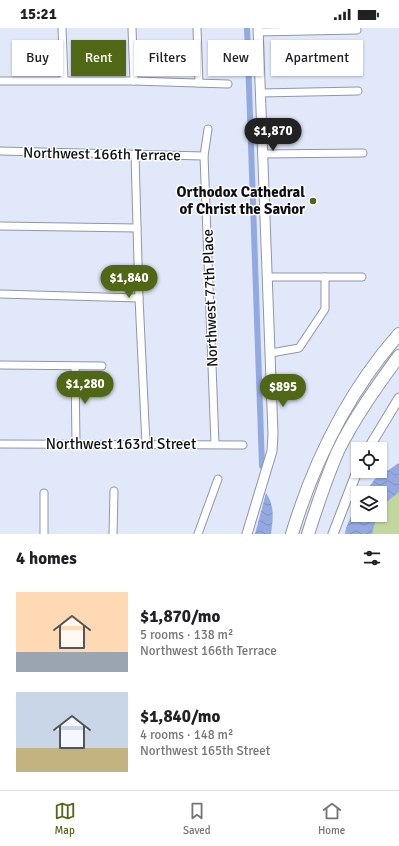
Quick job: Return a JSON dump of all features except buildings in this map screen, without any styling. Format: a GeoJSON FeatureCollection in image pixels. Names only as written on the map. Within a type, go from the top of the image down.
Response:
{"type":"FeatureCollection","features":[{"type":"Feature","properties":{"kind":"highway"},"geometry":{"type":"LineString","coordinates":[[292,534],[312,475],[339,421],[365,379],[399,334]]}},
{"type":"Feature","properties":{"kind":"highway"},"geometry":{"type":"LineString","coordinates":[[308,534],[318,502],[339,450],[378,384],[399,356]]}},
{"type":"Feature","properties":{"kind":"street"},"geometry":{"type":"LineString","coordinates":[[62,28],[64,80]]}},
{"type":"Feature","properties":{"kind":"street"},"geometry":{"type":"LineString","coordinates":[[132,28],[134,81]]}},
{"type":"Feature","properties":{"kind":"street"},"geometry":{"type":"LineString","coordinates":[[197,28],[199,84]]}},
{"type":"Feature","properties":{"kind":"street"},"geometry":{"type":"LineString","coordinates":[[247,534],[272,451],[273,434],[258,30],[357,30]]}},
{"type":"Feature","properties":{"kind":"street"},"geometry":{"type":"LineString","coordinates":[[0,81],[64,80],[228,84]]}},
{"type":"Feature","properties":{"kind":"street"},"geometry":{"type":"LineString","coordinates":[[260,93],[358,92]]}},
{"type":"Feature","properties":{"kind":"street","name":"Northwest 77th Place"},"geometry":{"type":"LineString","coordinates":[[208,129],[204,156],[215,444]]}},
{"type":"Feature","properties":{"kind":"street","name":"Northwest 166th Terrace"},"geometry":{"type":"LineString","coordinates":[[0,151],[204,156]]}},
{"type":"Feature","properties":{"kind":"street"},"geometry":{"type":"LineString","coordinates":[[262,154],[363,153]]}},
{"type":"Feature","properties":{"kind":"street"},"geometry":{"type":"LineString","coordinates":[[135,154],[139,298],[146,444]]}},
{"type":"Feature","properties":{"kind":"street"},"geometry":{"type":"LineString","coordinates":[[0,226],[137,228]]}},
{"type":"Feature","properties":{"kind":"street"},"geometry":{"type":"LineString","coordinates":[[268,277],[362,277]]}},
{"type":"Feature","properties":{"kind":"street"},"geometry":{"type":"LineString","coordinates":[[271,353],[298,348],[326,309],[325,277]]}},
{"type":"Feature","properties":{"kind":"street"},"geometry":{"type":"LineString","coordinates":[[0,294],[139,298]]}},
{"type":"Feature","properties":{"kind":"street"},"geometry":{"type":"LineString","coordinates":[[0,365],[75,367],[102,366]]}},
{"type":"Feature","properties":{"kind":"street"},"geometry":{"type":"LineString","coordinates":[[75,367],[76,444]]}},
{"type":"Feature","properties":{"kind":"street"},"geometry":{"type":"LineString","coordinates":[[372,442],[399,398]]}},
{"type":"Feature","properties":{"kind":"street","name":"Northwest 163rd Street"},"geometry":{"type":"LineString","coordinates":[[0,444],[243,445]]}},
{"type":"Feature","properties":{"kind":"street"},"geometry":{"type":"LineString","coordinates":[[333,534],[355,478]]}},
{"type":"Feature","properties":{"kind":"street"},"geometry":{"type":"LineString","coordinates":[[198,534],[218,479]]}},
{"type":"Feature","properties":{"kind":"street"},"geometry":{"type":"LineString","coordinates":[[113,534],[114,491]]}},
{"type":"Feature","properties":{"kind":"street"},"geometry":{"type":"LineString","coordinates":[[44,493],[44,534]]}},
{"type":"Feature","properties":{"kind":"green space"},"geometry":{"type":"Polygon","coordinates":[[[399,489],[399,534],[370,534],[373,522],[387,522],[387,498],[399,489]]]}},
{"type":"Feature","properties":{"kind":"water"},"geometry":{"type":"Polygon","coordinates":[[[399,463],[399,492],[387,501],[387,486],[370,486],[376,478],[387,478],[387,471],[399,463]]]}},
{"type":"Feature","properties":{"kind":"water"},"geometry":{"type":"Polygon","coordinates":[[[266,493],[272,508],[273,518],[271,534],[255,534],[266,493]]]}},
{"type":"Feature","properties":{"kind":"water"},"geometry":{"type":"Polygon","coordinates":[[[351,516],[351,522],[375,522],[372,534],[345,534],[351,516]]]}},
{"type":"Feature","properties":{"kind":"waterway"},"geometry":{"type":"LineString","coordinates":[[247,28],[262,466]]}},
{"type":"Feature","properties":{"kind":"place","name":"Orthodox Cathedral of Christ the Savior"},"geometry":{"type":"Point","coordinates":[313,201]}}]}
